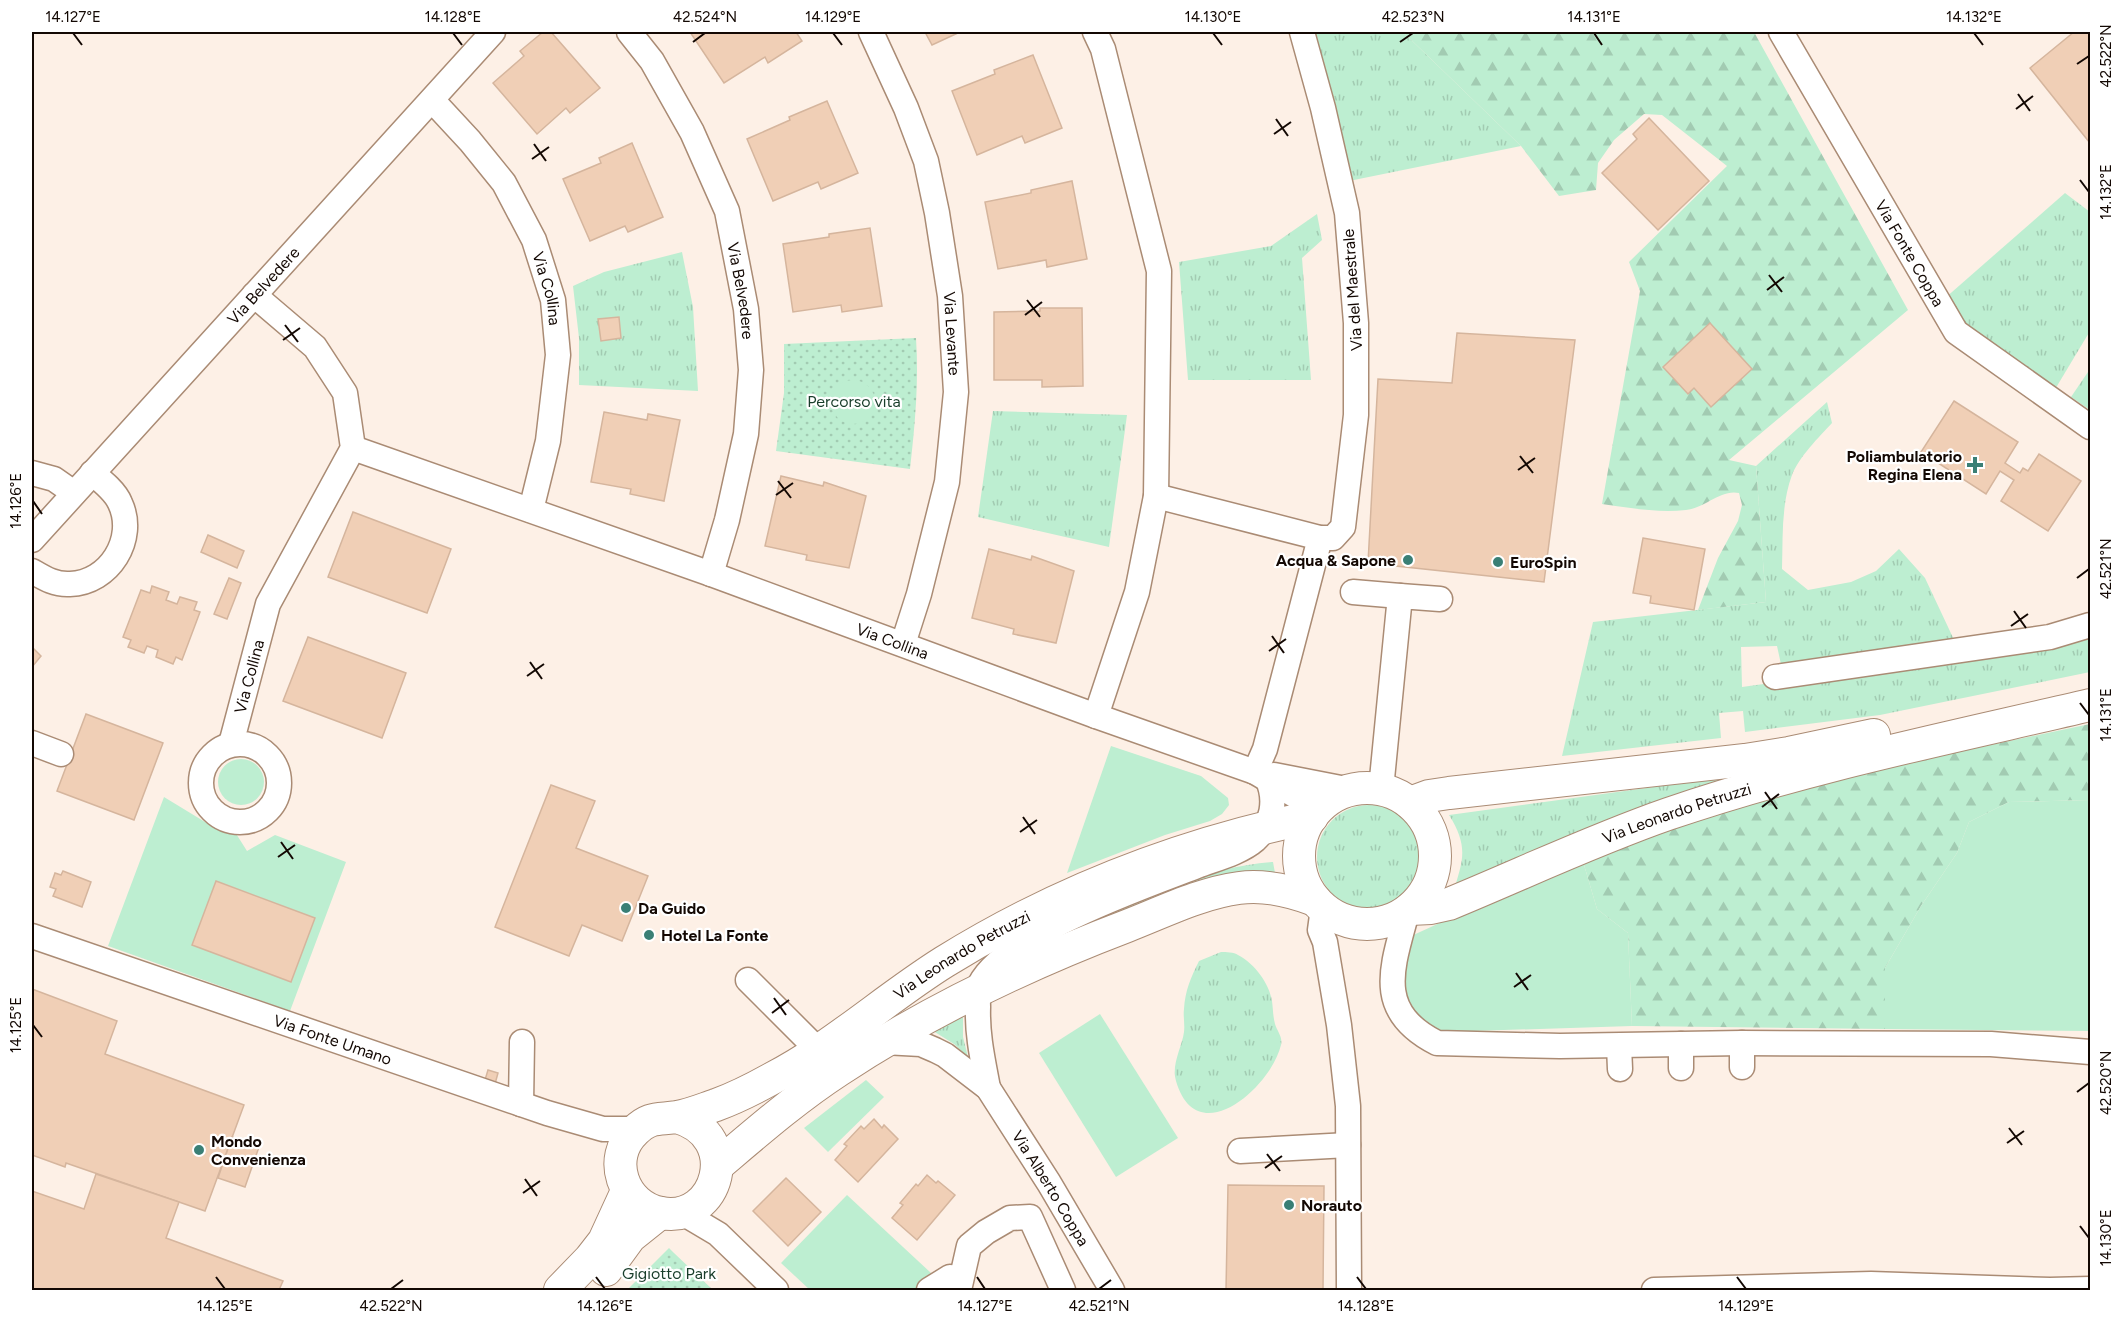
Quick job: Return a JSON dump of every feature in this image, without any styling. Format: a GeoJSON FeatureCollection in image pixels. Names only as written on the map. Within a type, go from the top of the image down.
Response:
{"type":"FeatureCollection","features":[{"type":"Feature","properties":{"kind":"main road","name":"Via Leonardo Petruzzi"},"geometry":{"type":"LineString","coordinates":[[1410,803],[1429,796],[1449,793],[1669,770],[1789,753],[1982,711],[2091,683]]}},
{"type":"Feature","properties":{"kind":"main road","name":"Via Leonardo Petruzzi"},"geometry":{"type":"LineString","coordinates":[[1409,910],[1449,904],[1611,835],[1757,786],[2091,705]]}},
{"type":"Feature","properties":{"kind":"main road"},"geometry":{"type":"LineString","coordinates":[[1366,790],[1401,796],[1410,803],[1424,818],[1433,837],[1436,858],[1432,878],[1422,897],[1409,910],[1391,920],[1374,924],[1356,923],[1338,918],[1319,904],[1309,892],[1299,858],[1301,841],[1314,814],[1332,798],[1366,790]]}},
{"type":"Feature","properties":{"kind":"main road","name":"Via Leonardo Petruzzi"},"geometry":{"type":"LineString","coordinates":[[677,1117],[749,1091],[819,1051],[944,963],[1031,913],[1068,895],[1130,870],[1314,814]]}},
{"type":"Feature","properties":{"kind":"main road","name":"Via Leonardo Petruzzi"},"geometry":{"type":"LineString","coordinates":[[718,1165],[837,1071],[978,989],[1061,952],[1214,894],[1240,887],[1277,888],[1319,904]]}},
{"type":"Feature","properties":{"kind":"main road"},"geometry":{"type":"LineString","coordinates":[[587,1290],[613,1263],[636,1230],[671,1213],[695,1206],[707,1195],[715,1181],[717,1155],[709,1138],[695,1124],[677,1117],[662,1117],[648,1121],[628,1138],[620,1159],[622,1181],[627,1191],[641,1205],[671,1213]]}},
{"type":"Feature","properties":{"kind":"main road"},"geometry":{"type":"LineString","coordinates":[[560,1290],[604,1241],[627,1191]]}},
{"type":"Feature","properties":{"kind":"street","name":"Via Belvedere"},"geometry":{"type":"LineString","coordinates":[[32,540],[493,32]]}},
{"type":"Feature","properties":{"kind":"street","name":"Via Belvedere"},"geometry":{"type":"LineString","coordinates":[[629,32],[652,61],[692,132],[727,211],[746,309],[751,370],[746,434],[727,520],[711,574]]}},
{"type":"Feature","properties":{"kind":"street","name":"Via Levante"},"geometry":{"type":"LineString","coordinates":[[871,32],[906,108],[926,160],[950,296],[956,392],[947,482],[919,594],[903,644]]}},
{"type":"Feature","properties":{"kind":"street"},"geometry":{"type":"LineString","coordinates":[[1095,32],[1103,49],[1159,271],[1156,496],[1137,592],[1096,716]]}},
{"type":"Feature","properties":{"kind":"street","name":"Via del Maestrale"},"geometry":{"type":"LineString","coordinates":[[1302,32],[1323,108],[1347,213],[1356,322],[1356,415],[1342,527],[1333,538],[1320,538]]}},
{"type":"Feature","properties":{"kind":"street","name":"Via Fonte Coppa"},"geometry":{"type":"LineString","coordinates":[[1781,32],[1956,332],[2091,427]]}},
{"type":"Feature","properties":{"kind":"street","name":"Via Collina"},"geometry":{"type":"LineString","coordinates":[[432,100],[470,141],[504,183],[534,240],[553,300],[558,355],[548,441],[531,510]]}},
{"type":"Feature","properties":{"kind":"street"},"geometry":{"type":"LineString","coordinates":[[254,295],[315,347],[345,393],[353,448]]}},
{"type":"Feature","properties":{"kind":"street","name":"Via Collina"},"geometry":{"type":"LineString","coordinates":[[231,744],[268,603],[353,448],[711,574],[1261,775],[1301,799],[1314,814]]}},
{"type":"Feature","properties":{"kind":"street"},"geometry":{"type":"LineString","coordinates":[[32,473],[54,479],[74,493]]}},
{"type":"Feature","properties":{"kind":"street"},"geometry":{"type":"LineString","coordinates":[[32,570],[49,581],[71,584],[92,579],[111,566],[122,547],[125,525],[120,503],[107,485],[92,473]]}},
{"type":"Feature","properties":{"kind":"street"},"geometry":{"type":"LineString","coordinates":[[1156,496],[1320,538],[1265,749],[1261,775],[1273,790],[1273,803],[1266,827]]}},
{"type":"Feature","properties":{"kind":"street"},"geometry":{"type":"LineString","coordinates":[[1353,592],[1440,599]]}},
{"type":"Feature","properties":{"kind":"street"},"geometry":{"type":"LineString","coordinates":[[1366,790],[1400,596]]}},
{"type":"Feature","properties":{"kind":"street"},"geometry":{"type":"LineString","coordinates":[[1776,678],[2050,637],[2091,625]]}},
{"type":"Feature","properties":{"kind":"street"},"geometry":{"type":"LineString","coordinates":[[32,742],[62,754]]}},
{"type":"Feature","properties":{"kind":"street","name":"Via Collina"},"geometry":{"type":"LineString","coordinates":[[1261,775],[1366,790]]}},
{"type":"Feature","properties":{"kind":"street","name":"Via Leonardo Petruzzi"},"geometry":{"type":"LineString","coordinates":[[978,989],[987,974],[1003,958],[1019,945],[1040,933],[1115,898],[1248,846],[1266,827]]}},
{"type":"Feature","properties":{"kind":"street"},"geometry":{"type":"LineString","coordinates":[[1319,904],[1320,930],[1325,942],[1339,1025],[1348,1106],[1349,1290]]}},
{"type":"Feature","properties":{"kind":"street"},"geometry":{"type":"LineString","coordinates":[[1409,910],[1394,965],[1393,995],[1407,1023],[1437,1043],[1619,1057],[1681,1056],[1742,1043],[1991,1044],[2091,1052]]}},
{"type":"Feature","properties":{"kind":"street","name":"Via Fonte Umano"},"geometry":{"type":"LineString","coordinates":[[32,936],[588,1126],[636,1129]]}},
{"type":"Feature","properties":{"kind":"street"},"geometry":{"type":"LineString","coordinates":[[748,980],[819,1051]]}},
{"type":"Feature","properties":{"kind":"street","name":"Via Alberto Coppa"},"geometry":{"type":"LineString","coordinates":[[978,989],[977,1030],[988,1088]]}},
{"type":"Feature","properties":{"kind":"street"},"geometry":{"type":"LineString","coordinates":[[521,1104],[522,1042]]}},
{"type":"Feature","properties":{"kind":"street","name":"Via Alberto Coppa"},"geometry":{"type":"LineString","coordinates":[[884,1042],[921,1044],[935,1050],[988,1088],[1049,1183],[1112,1290]]}},
{"type":"Feature","properties":{"kind":"street"},"geometry":{"type":"LineString","coordinates":[[1742,1043],[1742,1067]]}},
{"type":"Feature","properties":{"kind":"street"},"geometry":{"type":"LineString","coordinates":[[1240,1151],[1348,1145]]}},
{"type":"Feature","properties":{"kind":"street"},"geometry":{"type":"LineString","coordinates":[[707,1195],[718,1234]]}},
{"type":"Feature","properties":{"kind":"street"},"geometry":{"type":"LineString","coordinates":[[671,1213],[718,1234],[776,1290]]}},
{"type":"Feature","properties":{"kind":"street"},"geometry":{"type":"LineString","coordinates":[[929,1290],[954,1284],[969,1246],[986,1232],[1010,1218],[1030,1217],[1063,1290]]}},
{"type":"Feature","properties":{"kind":"street"},"geometry":{"type":"LineString","coordinates":[[1654,1290],[1871,1284],[2050,1290],[2091,1289]]}},
{"type":"Feature","properties":{"kind":"green space"},"geometry":{"type":"Polygon","coordinates":[[[1314,32],[1403,32],[1521,146],[1349,181],[1341,130],[1314,32]]]}},
{"type":"Feature","properties":{"kind":"green space"},"geometry":{"type":"Polygon","coordinates":[[[1403,32],[1754,32],[1908,310],[1729,460],[1756,466],[1766,602],[1698,610],[1718,558],[1738,521],[1742,505],[1739,493],[1719,496],[1693,509],[1676,511],[1602,504],[1640,291],[1629,262],[1727,166],[1662,115],[1644,114],[1614,140],[1598,163],[1596,190],[1559,196],[1521,146],[1403,32]]]}},
{"type":"Feature","properties":{"kind":"green space"},"geometry":{"type":"Polygon","coordinates":[[[2065,193],[2090,212],[2090,331],[2054,391],[1960,330],[1944,299],[2065,193]]]}},
{"type":"Feature","properties":{"kind":"green space"},"geometry":{"type":"Polygon","coordinates":[[[1317,214],[1322,240],[1302,258],[1311,380],[1188,380],[1179,262],[1271,246],[1317,214]]]}},
{"type":"Feature","properties":{"kind":"green space"},"geometry":{"type":"Polygon","coordinates":[[[682,252],[693,307],[698,391],[579,385],[579,338],[573,286],[604,272],[682,252]]]}},
{"type":"Feature","properties":{"kind":"green space","name":"Percorso vita"},"geometry":{"type":"Polygon","coordinates":[[[916,338],[916,404],[910,469],[776,451],[784,393],[784,344],[916,338]]]}},
{"type":"Feature","properties":{"kind":"green space"},"geometry":{"type":"Polygon","coordinates":[[[2090,369],[2090,410],[2071,397],[2090,369]]]}},
{"type":"Feature","properties":{"kind":"green space"},"geometry":{"type":"Polygon","coordinates":[[[853,380],[869,386],[875,402],[869,418],[853,424],[837,418],[831,402],[837,386],[853,380]]]}},
{"type":"Feature","properties":{"kind":"green space"},"geometry":{"type":"Polygon","coordinates":[[[1827,402],[1832,423],[1799,461],[1788,486],[1783,521],[1782,569],[1808,590],[1851,582],[1876,571],[1899,549],[1925,578],[1956,644],[1782,669],[1777,646],[1741,647],[1742,687],[2034,647],[2090,634],[2090,672],[1880,715],[1745,732],[1743,711],[1719,713],[1721,738],[1562,756],[1593,622],[1766,602],[1756,466],[1827,402]]]}},
{"type":"Feature","properties":{"kind":"green space"},"geometry":{"type":"Polygon","coordinates":[[[993,411],[1127,415],[1109,547],[978,517],[993,411]]]}},
{"type":"Feature","properties":{"kind":"green space"},"geometry":{"type":"Polygon","coordinates":[[[2090,724],[2090,800],[2009,802],[1969,822],[1957,853],[1921,906],[1885,968],[1885,1029],[1632,1026],[1628,933],[1597,909],[1582,858],[1645,833],[1868,771],[2090,724]]]}},
{"type":"Feature","properties":{"kind":"green space"},"geometry":{"type":"Polygon","coordinates":[[[1111,746],[1201,776],[1228,798],[1229,805],[1222,814],[1210,821],[1165,835],[1067,873],[1111,746]]]}},
{"type":"Feature","properties":{"kind":"green space"},"geometry":{"type":"Polygon","coordinates":[[[241,759],[257,766],[264,782],[257,798],[241,805],[225,798],[218,782],[225,766],[241,759]]]}},
{"type":"Feature","properties":{"kind":"green space"},"geometry":{"type":"Polygon","coordinates":[[[1778,770],[1453,893],[1461,862],[1462,845],[1449,815],[1778,770]]]}},
{"type":"Feature","properties":{"kind":"green space"},"geometry":{"type":"Polygon","coordinates":[[[164,797],[210,825],[235,832],[247,851],[275,835],[346,862],[290,1011],[108,946],[164,797]]]}},
{"type":"Feature","properties":{"kind":"green space"},"geometry":{"type":"Polygon","coordinates":[[[2090,800],[2090,1031],[1885,1029],[1885,968],[1921,906],[1957,853],[1969,822],[2009,802],[2090,800]]]}},
{"type":"Feature","properties":{"kind":"green space"},"geometry":{"type":"Polygon","coordinates":[[[1369,805],[1389,809],[1406,820],[1417,837],[1421,857],[1417,877],[1406,894],[1389,905],[1369,909],[1349,905],[1332,894],[1321,877],[1317,857],[1321,837],[1332,820],[1349,809],[1369,805]]]}},
{"type":"Feature","properties":{"kind":"green space"},"geometry":{"type":"Polygon","coordinates":[[[1582,858],[1597,909],[1628,933],[1632,1026],[1442,1032],[1414,1014],[1401,984],[1409,937],[1582,858]]]}},
{"type":"Feature","properties":{"kind":"green space"},"geometry":{"type":"Polygon","coordinates":[[[1273,862],[1275,873],[1085,932],[1077,926],[1197,877],[1247,865],[1273,862]]]}},
{"type":"Feature","properties":{"kind":"green space"},"geometry":{"type":"Polygon","coordinates":[[[1221,952],[1236,954],[1250,963],[1268,987],[1281,1045],[1274,1062],[1249,1094],[1233,1106],[1216,1112],[1200,1112],[1186,1102],[1176,1081],[1175,1069],[1184,1032],[1185,1002],[1191,978],[1199,961],[1221,952]]]}},
{"type":"Feature","properties":{"kind":"green space"},"geometry":{"type":"Polygon","coordinates":[[[963,1012],[963,1037],[968,1057],[954,1044],[930,1029],[963,1012]]]}},
{"type":"Feature","properties":{"kind":"green space"},"geometry":{"type":"Polygon","coordinates":[[[1100,1014],[1178,1138],[1116,1177],[1039,1053],[1100,1014]]]}},
{"type":"Feature","properties":{"kind":"green space"},"geometry":{"type":"Polygon","coordinates":[[[866,1080],[884,1097],[828,1152],[804,1128],[866,1080]]]}},
{"type":"Feature","properties":{"kind":"green space"},"geometry":{"type":"Polygon","coordinates":[[[847,1195],[931,1273],[915,1290],[810,1290],[781,1263],[847,1195]]]}},
{"type":"Feature","properties":{"kind":"green space","name":"Gigiotto Park"},"geometry":{"type":"Polygon","coordinates":[[[669,1248],[674,1253],[713,1290],[627,1290],[669,1248]]]}},
{"type":"Feature","properties":{"kind":"building"},"geometry":{"type":"Polygon","coordinates":[[[543,32],[551,32],[600,88],[570,113],[566,108],[537,134],[493,83],[524,56],[520,51],[543,32]]]}},
{"type":"Feature","properties":{"kind":"building"},"geometry":{"type":"Polygon","coordinates":[[[690,32],[796,32],[802,41],[768,63],[765,57],[724,83],[690,32]]]}},
{"type":"Feature","properties":{"kind":"building"},"geometry":{"type":"Polygon","coordinates":[[[925,32],[960,32],[932,45],[925,32]]]}},
{"type":"Feature","properties":{"kind":"building"},"geometry":{"type":"Polygon","coordinates":[[[2074,32],[2090,32],[2090,143],[2030,68],[2074,32]]]}},
{"type":"Feature","properties":{"kind":"building"},"geometry":{"type":"Polygon","coordinates":[[[1033,55],[1062,128],[1025,143],[1022,136],[977,155],[952,91],[995,74],[994,70],[1033,55]]]}},
{"type":"Feature","properties":{"kind":"building"},"geometry":{"type":"Polygon","coordinates":[[[827,101],[858,173],[821,189],[818,182],[773,201],[747,139],[790,120],[789,117],[827,101]]]}},
{"type":"Feature","properties":{"kind":"building"},"geometry":{"type":"Polygon","coordinates":[[[1649,118],[1709,181],[1658,230],[1602,173],[1637,139],[1633,134],[1649,118]]]}},
{"type":"Feature","properties":{"kind":"building"},"geometry":{"type":"Polygon","coordinates":[[[632,143],[663,217],[628,232],[625,226],[590,241],[563,179],[601,163],[599,158],[632,143]]]}},
{"type":"Feature","properties":{"kind":"building"},"geometry":{"type":"Polygon","coordinates":[[[1072,181],[1087,259],[1047,267],[1046,260],[998,269],[985,202],[1031,193],[1031,190],[1072,181]]]}},
{"type":"Feature","properties":{"kind":"building"},"geometry":{"type":"Polygon","coordinates":[[[870,228],[882,306],[842,312],[841,305],[793,312],[783,244],[870,228]]]}},
{"type":"Feature","properties":{"kind":"building"},"geometry":{"type":"Polygon","coordinates":[[[1040,308],[1082,308],[1083,386],[1042,387],[1042,380],[994,380],[994,312],[1040,311],[1040,308]]]}},
{"type":"Feature","properties":{"kind":"building"},"geometry":{"type":"Polygon","coordinates":[[[619,317],[621,338],[601,341],[598,319],[619,317]]]}},
{"type":"Feature","properties":{"kind":"building"},"geometry":{"type":"Polygon","coordinates":[[[1710,323],[1752,369],[1711,407],[1694,388],[1688,394],[1663,367],[1710,323]]]}},
{"type":"Feature","properties":{"kind":"building"},"geometry":{"type":"Polygon","coordinates":[[[1457,333],[1575,340],[1544,582],[1368,563],[1378,379],[1452,383],[1457,333]]]}},
{"type":"Feature","properties":{"kind":"building","name":"Poliambulatorio Regina Elena"},"geometry":{"type":"Polygon","coordinates":[[[1954,401],[2018,442],[2005,463],[2020,473],[2023,468],[2028,471],[2039,454],[2081,481],[2048,531],[2001,501],[2014,480],[2000,471],[1986,494],[1921,452],[1954,401]]]}},
{"type":"Feature","properties":{"kind":"building"},"geometry":{"type":"Polygon","coordinates":[[[604,412],[647,420],[648,414],[680,420],[664,501],[630,494],[631,489],[591,482],[604,412]]]}},
{"type":"Feature","properties":{"kind":"building"},"geometry":{"type":"Polygon","coordinates":[[[781,476],[823,486],[824,482],[866,496],[849,568],[806,560],[807,555],[765,546],[781,476]]]}},
{"type":"Feature","properties":{"kind":"building"},"geometry":{"type":"Polygon","coordinates":[[[353,512],[451,549],[427,613],[328,577],[353,512]]]}},
{"type":"Feature","properties":{"kind":"building"},"geometry":{"type":"Polygon","coordinates":[[[208,535],[244,551],[237,568],[201,552],[208,535]]]}},
{"type":"Feature","properties":{"kind":"building"},"geometry":{"type":"Polygon","coordinates":[[[1643,538],[1705,549],[1694,610],[1650,603],[1651,596],[1633,593],[1643,538]]]}},
{"type":"Feature","properties":{"kind":"building"},"geometry":{"type":"Polygon","coordinates":[[[989,549],[1031,560],[1032,556],[1074,571],[1056,643],[1013,634],[1014,629],[972,618],[989,549]]]}},
{"type":"Feature","properties":{"kind":"building"},"geometry":{"type":"Polygon","coordinates":[[[229,578],[241,583],[227,619],[214,614],[229,578]]]}},
{"type":"Feature","properties":{"kind":"building"},"geometry":{"type":"Polygon","coordinates":[[[152,586],[169,592],[166,600],[177,604],[180,597],[197,602],[194,610],[200,612],[182,660],[176,657],[173,664],[156,657],[158,650],[147,646],[144,653],[128,647],[131,640],[123,637],[141,590],[150,593],[152,586]]]}},
{"type":"Feature","properties":{"kind":"building"},"geometry":{"type":"Polygon","coordinates":[[[308,637],[406,673],[382,738],[283,701],[308,637]]]}},
{"type":"Feature","properties":{"kind":"building"},"geometry":{"type":"Polygon","coordinates":[[[32,647],[41,656],[32,667],[32,647]]]}},
{"type":"Feature","properties":{"kind":"building"},"geometry":{"type":"Polygon","coordinates":[[[86,714],[163,743],[134,820],[57,791],[86,714]]]}},
{"type":"Feature","properties":{"kind":"building"},"geometry":{"type":"Polygon","coordinates":[[[551,785],[595,801],[576,848],[648,876],[622,941],[582,925],[569,956],[495,927],[551,785]]]}},
{"type":"Feature","properties":{"kind":"building"},"geometry":{"type":"Polygon","coordinates":[[[63,871],[91,882],[82,907],[53,896],[56,889],[50,887],[55,873],[61,875],[63,871]]]}},
{"type":"Feature","properties":{"kind":"building"},"geometry":{"type":"Polygon","coordinates":[[[216,881],[315,918],[291,982],[192,945],[216,881]]]}},
{"type":"Feature","properties":{"kind":"building"},"geometry":{"type":"Polygon","coordinates":[[[32,989],[117,1021],[105,1054],[244,1105],[205,1211],[66,1163],[65,1167],[32,1155],[32,989]]]}},
{"type":"Feature","properties":{"kind":"building"},"geometry":{"type":"Polygon","coordinates":[[[488,1070],[498,1073],[495,1084],[485,1080],[488,1070]]]}},
{"type":"Feature","properties":{"kind":"building"},"geometry":{"type":"Polygon","coordinates":[[[874,1119],[898,1139],[858,1182],[835,1160],[847,1146],[844,1144],[861,1126],[864,1129],[874,1119]]]}},
{"type":"Feature","properties":{"kind":"building"},"geometry":{"type":"Polygon","coordinates":[[[232,1137],[259,1147],[245,1187],[218,1178],[232,1137]]]}},
{"type":"Feature","properties":{"kind":"building"},"geometry":{"type":"Polygon","coordinates":[[[96,1174],[179,1202],[166,1238],[283,1281],[279,1290],[32,1290],[32,1191],[84,1209],[96,1174]]]}},
{"type":"Feature","properties":{"kind":"building"},"geometry":{"type":"Polygon","coordinates":[[[927,1175],[955,1195],[917,1240],[892,1218],[903,1205],[900,1203],[927,1175]]]}},
{"type":"Feature","properties":{"kind":"building"},"geometry":{"type":"Polygon","coordinates":[[[786,1178],[821,1212],[788,1246],[753,1211],[786,1178]]]}},
{"type":"Feature","properties":{"kind":"building"},"geometry":{"type":"Polygon","coordinates":[[[1228,1185],[1324,1186],[1323,1290],[1226,1290],[1228,1185]]]}},
{"type":"Feature","properties":{"kind":"place","name":"Poliambulatorio Regina Elena"},"geometry":{"type":"Point","coordinates":[1975,465]}},
{"type":"Feature","properties":{"kind":"place","name":"Acqua & Sapone"},"geometry":{"type":"Point","coordinates":[1408,560]}},
{"type":"Feature","properties":{"kind":"place","name":"EuroSpin"},"geometry":{"type":"Point","coordinates":[1498,562]}},
{"type":"Feature","properties":{"kind":"place","name":"Da Guido"},"geometry":{"type":"Point","coordinates":[626,908]}},
{"type":"Feature","properties":{"kind":"place","name":"Hotel La Fonte"},"geometry":{"type":"Point","coordinates":[649,935]}},
{"type":"Feature","properties":{"kind":"place","name":"Mondo Convenienza"},"geometry":{"type":"Point","coordinates":[199,1150]}},
{"type":"Feature","properties":{"kind":"place","name":"Norauto"},"geometry":{"type":"Point","coordinates":[1289,1205]}}]}
